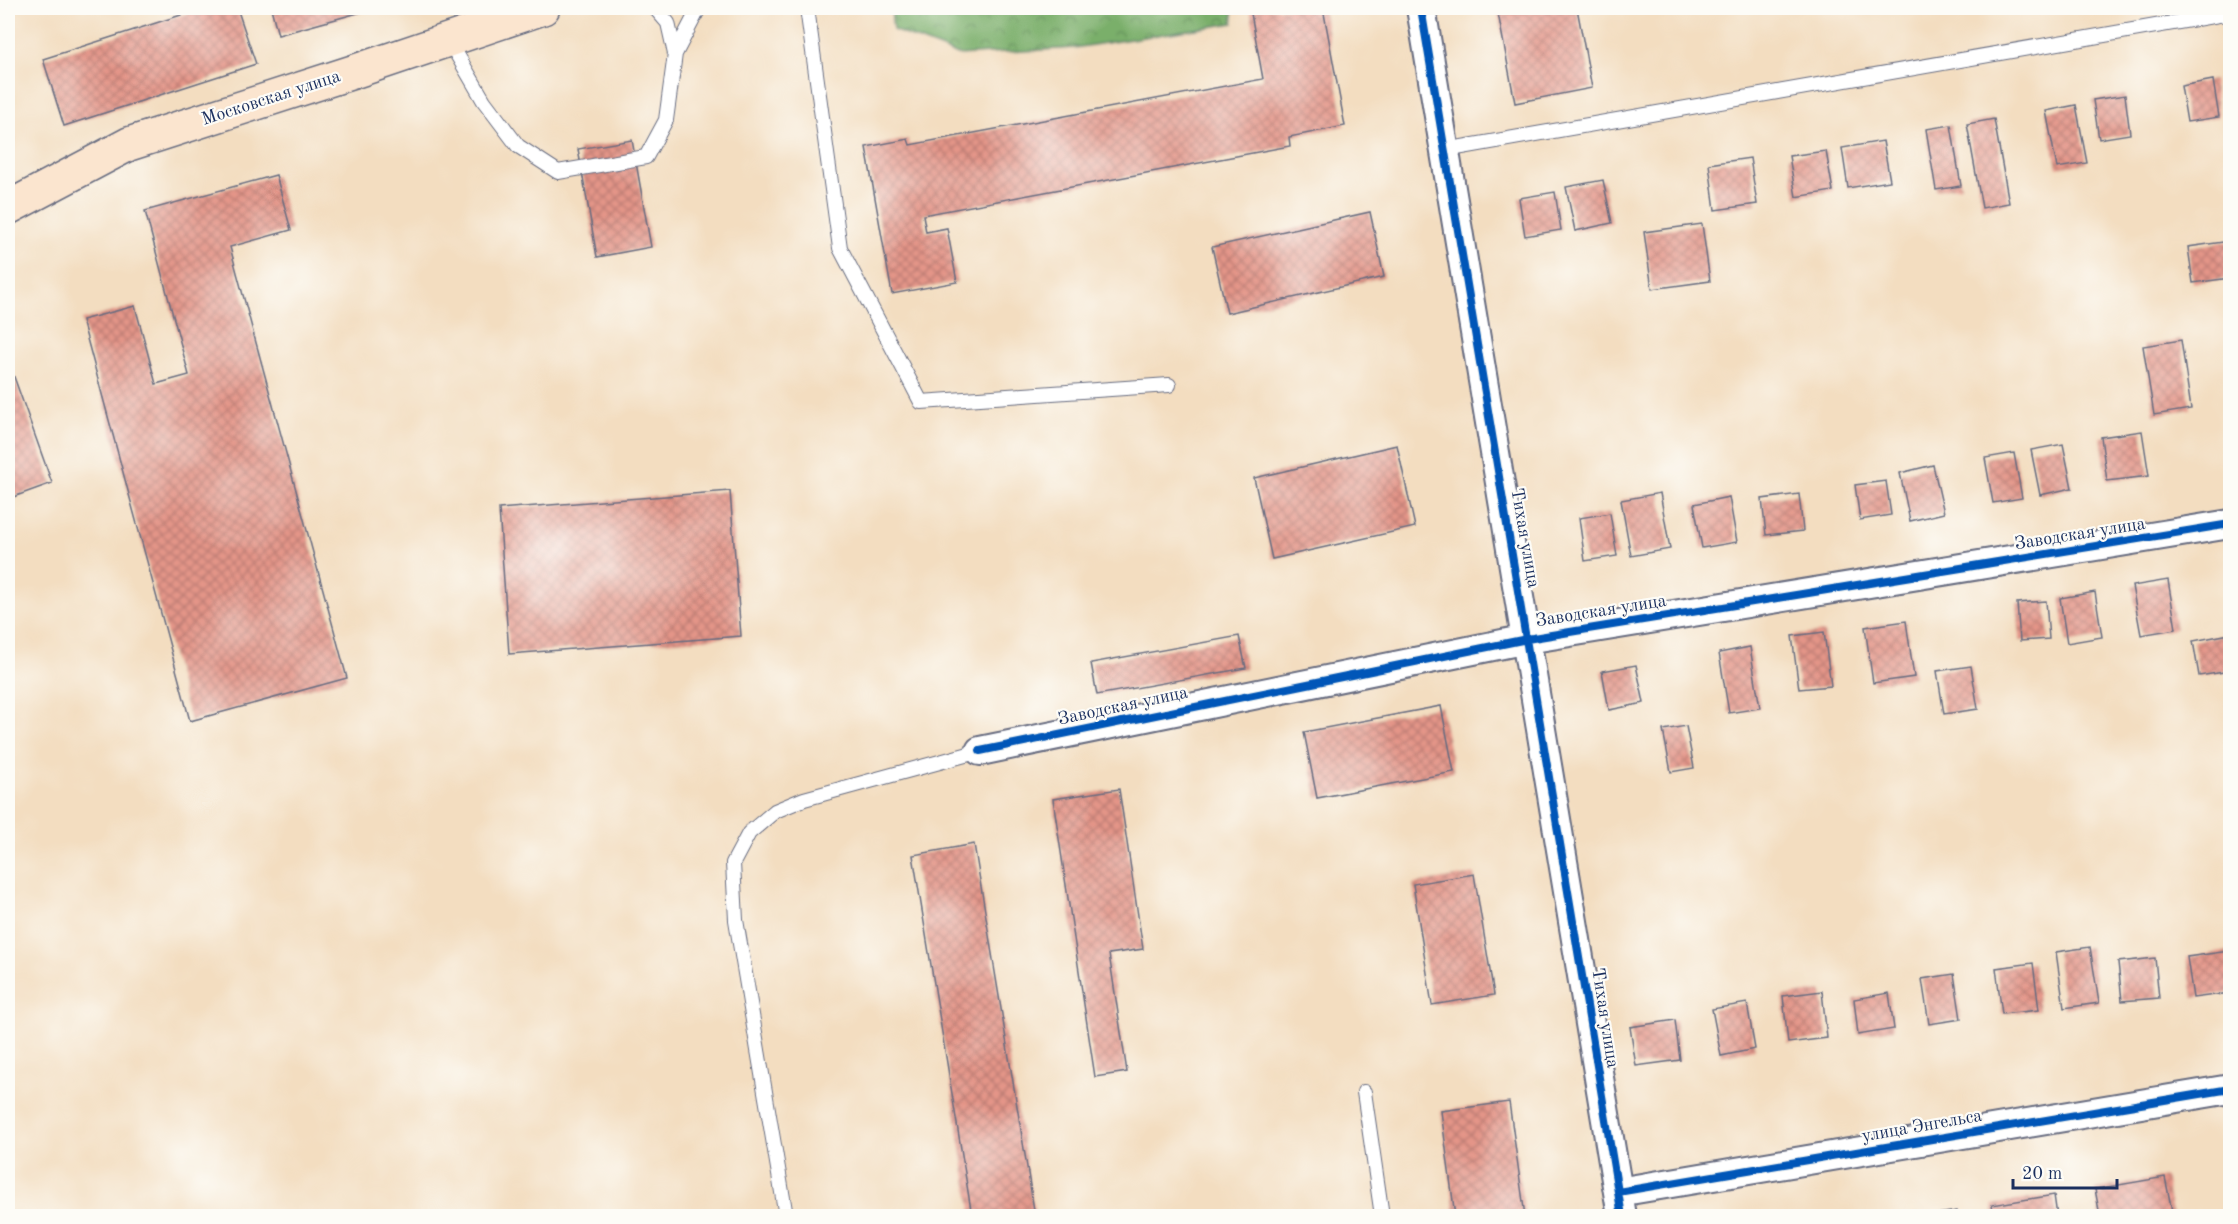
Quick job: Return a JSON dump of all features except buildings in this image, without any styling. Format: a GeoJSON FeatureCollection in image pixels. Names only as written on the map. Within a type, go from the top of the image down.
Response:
{"type":"FeatureCollection","features":[{"type":"Feature","properties":{"kind":"street","name":"Московская улица"},"geometry":{"type":"LineString","coordinates":[[8,208],[129,144],[543,8]]}},
{"type":"Feature","properties":{"kind":"street","name":"Тихая улица"},"geometry":{"type":"LineString","coordinates":[[1421,8],[1620,1204]]}},
{"type":"Feature","properties":{"kind":"street","name":"Заводская улица"},"geometry":{"type":"LineString","coordinates":[[980,751],[1527,639],[2230,525]]}},
{"type":"Feature","properties":{"kind":"street","name":"улица Энгельса"},"geometry":{"type":"LineString","coordinates":[[1620,1204],[2230,1089]]}},
{"type":"Feature","properties":{"kind":"lane"},"geometry":{"type":"LineString","coordinates":[[655,8],[668,23],[675,54]]}},
{"type":"Feature","properties":{"kind":"lane"},"geometry":{"type":"LineString","coordinates":[[448,39],[484,101],[518,146],[558,172],[646,157],[666,120],[675,54],[699,8]]}},
{"type":"Feature","properties":{"kind":"lane"},"geometry":{"type":"LineString","coordinates":[[807,8],[840,248],[921,402],[1169,385]]}},
{"type":"Feature","properties":{"kind":"lane"},"geometry":{"type":"LineString","coordinates":[[1445,150],[2230,13]]}},
{"type":"Feature","properties":{"kind":"lane"},"geometry":{"type":"LineString","coordinates":[[786,1216],[736,920],[733,863],[749,833],[775,811],[804,799],[980,751]]}},
{"type":"Feature","properties":{"kind":"lane"},"geometry":{"type":"LineString","coordinates":[[1364,1092],[1382,1216]]}},
{"type":"Feature","properties":{"kind":"green space"},"geometry":{"type":"Polygon","coordinates":[[[891,8],[1233,8],[1233,23],[1074,48],[958,55],[893,30],[891,8]]]}},
{"type":"Feature","properties":{"kind":"cycle path"},"geometry":{"type":"LineString","coordinates":[[1421,8],[1622,1216]]}},
{"type":"Feature","properties":{"kind":"cycle path"},"geometry":{"type":"LineString","coordinates":[[980,751],[1527,639],[2230,524]]}},
{"type":"Feature","properties":{"kind":"cycle path"},"geometry":{"type":"LineString","coordinates":[[1618,1192],[2230,1089]]}}]}
